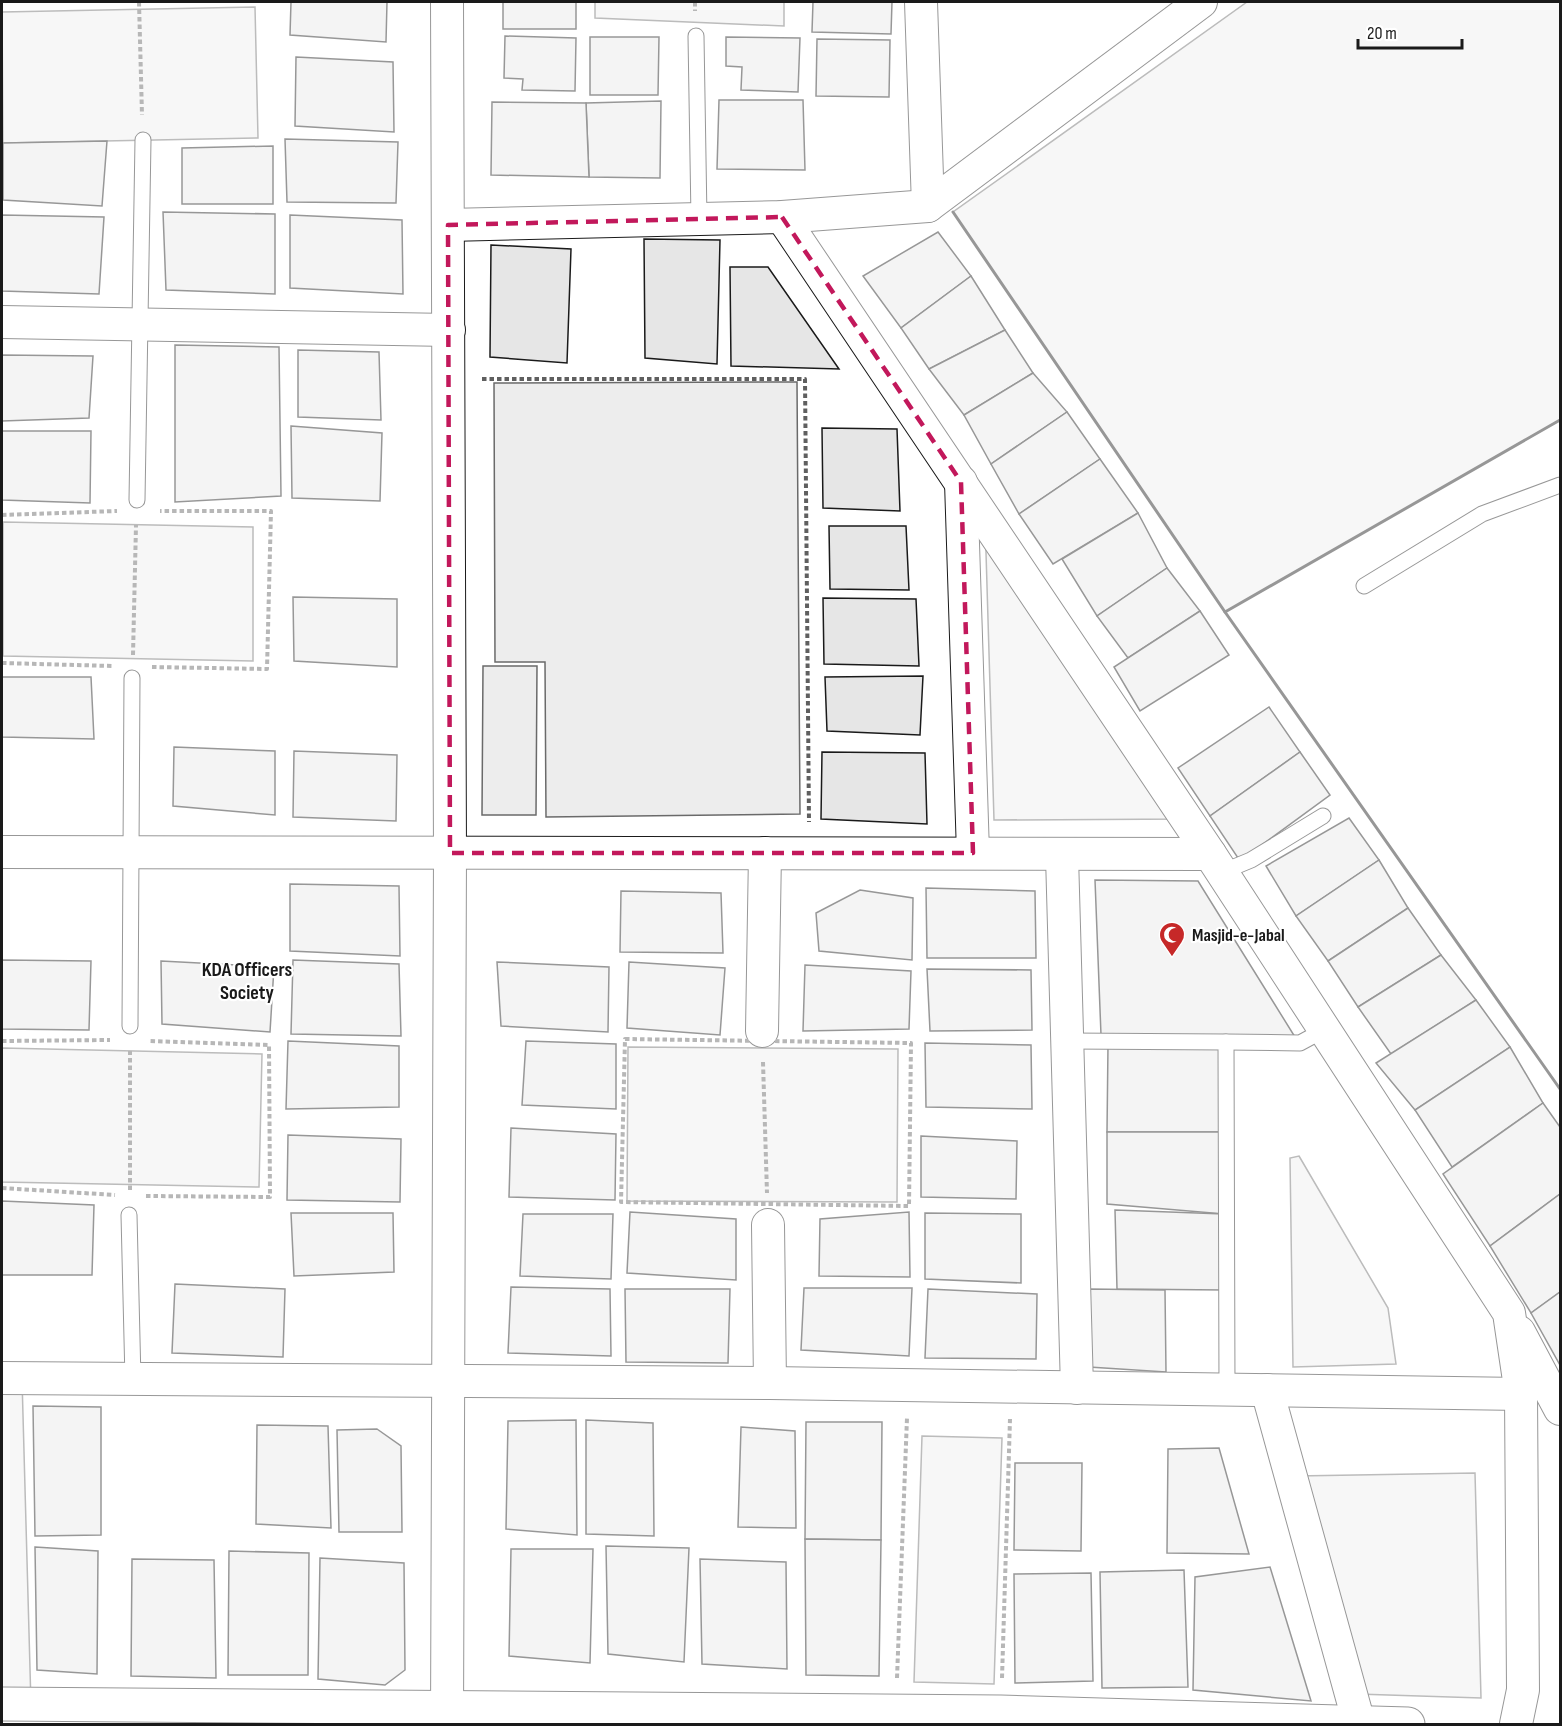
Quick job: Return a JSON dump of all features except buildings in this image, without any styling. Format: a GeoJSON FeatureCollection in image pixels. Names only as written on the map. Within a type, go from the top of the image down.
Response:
{"type":"FeatureCollection","features":[{"type":"Feature","properties":{"kind":"street"},"geometry":{"type":"LineString","coordinates":[[447,2],[450,853],[448,1716]]}},
{"type":"Feature","properties":{"kind":"street"},"geometry":{"type":"LineString","coordinates":[[921,2],[928,206]]}},
{"type":"Feature","properties":{"kind":"street"},"geometry":{"type":"LineString","coordinates":[[448,225],[783,217],[928,206],[1202,2]]}},
{"type":"Feature","properties":{"kind":"street"},"geometry":{"type":"LineString","coordinates":[[783,217],[1216,863],[1509,1313],[1560,1409]]}},
{"type":"Feature","properties":{"kind":"street"},"geometry":{"type":"LineString","coordinates":[[2,322],[448,330]]}},
{"type":"Feature","properties":{"kind":"street"},"geometry":{"type":"LineString","coordinates":[[961,482],[973,853]]}},
{"type":"Feature","properties":{"kind":"street"},"geometry":{"type":"LineString","coordinates":[[2,852],[973,853],[1216,863]]}},
{"type":"Feature","properties":{"kind":"street"},"geometry":{"type":"LineString","coordinates":[[763,1037],[765,853]]}},
{"type":"Feature","properties":{"kind":"street"},"geometry":{"type":"LineString","coordinates":[[1062,856],[1077,1388]]}},
{"type":"Feature","properties":{"kind":"street"},"geometry":{"type":"LineString","coordinates":[[768,1214],[770,1383]]}},
{"type":"Feature","properties":{"kind":"street"},"geometry":{"type":"LineString","coordinates":[[1509,1313],[1521,1394],[1523,1690],[1516,1725]]}},
{"type":"Feature","properties":{"kind":"street"},"geometry":{"type":"LineString","coordinates":[[2,1378],[770,1383],[1521,1394]]}},
{"type":"Feature","properties":{"kind":"street"},"geometry":{"type":"LineString","coordinates":[[1267,1390],[1359,1723]]}},
{"type":"Feature","properties":{"kind":"street"},"geometry":{"type":"LineString","coordinates":[[2,1704],[448,1716],[895,1711],[951,1718],[1000,1712],[1407,1725]]}},
{"type":"Feature","properties":{"kind":"lane"},"geometry":{"type":"LineString","coordinates":[[696,36],[699,219]]}},
{"type":"Feature","properties":{"kind":"lane"},"geometry":{"type":"LineString","coordinates":[[137,505],[143,140]]}},
{"type":"Feature","properties":{"kind":"lane"},"geometry":{"type":"LineString","coordinates":[[1364,586],[1482,514],[1560,485]]}},
{"type":"Feature","properties":{"kind":"lane"},"geometry":{"type":"LineString","coordinates":[[130,1033],[129,853],[132,672]]}},
{"type":"Feature","properties":{"kind":"lane"},"geometry":{"type":"LineString","coordinates":[[1216,863],[1251,860],[1323,816]]}},
{"type":"Feature","properties":{"kind":"lane"},"geometry":{"type":"LineString","coordinates":[[1068,1041],[1300,1043],[1324,1030]]}},
{"type":"Feature","properties":{"kind":"lane"},"geometry":{"type":"LineString","coordinates":[[1226,1042],[1227,1390]]}},
{"type":"Feature","properties":{"kind":"lane"},"geometry":{"type":"LineString","coordinates":[[129,1215],[133,1380]]}},
{"type":"Feature","properties":{"kind":"path"},"geometry":{"type":"LineString","coordinates":[[139,2],[143,140]]}},
{"type":"Feature","properties":{"kind":"path"},"geometry":{"type":"LineString","coordinates":[[448,379],[805,379],[809,853]]}},
{"type":"Feature","properties":{"kind":"path"},"geometry":{"type":"LineString","coordinates":[[2,515],[137,505],[271,512],[267,669],[132,672],[2,663]]}},
{"type":"Feature","properties":{"kind":"path"},"geometry":{"type":"LineString","coordinates":[[132,672],[137,505]]}},
{"type":"Feature","properties":{"kind":"path"},"geometry":{"type":"LineString","coordinates":[[2,1041],[130,1033],[269,1045],[270,1197],[130,1196],[2,1188]]}},
{"type":"Feature","properties":{"kind":"path"},"geometry":{"type":"LineString","coordinates":[[129,1215],[130,1033]]}},
{"type":"Feature","properties":{"kind":"path"},"geometry":{"type":"LineString","coordinates":[[763,1037],[768,1214]]}},
{"type":"Feature","properties":{"kind":"path"},"geometry":{"type":"LineString","coordinates":[[763,1037],[911,1043],[909,1206],[768,1214],[621,1202],[625,1039],[763,1037]]}},
{"type":"Feature","properties":{"kind":"path"},"geometry":{"type":"LineString","coordinates":[[895,1711],[909,1385]]}},
{"type":"Feature","properties":{"kind":"path"},"geometry":{"type":"LineString","coordinates":[[1000,1712],[1010,1387]]}},
{"type":"Feature","properties":{"kind":"highlighted area"},"geometry":{"type":"Polygon","coordinates":[[[782,217],[961,482],[973,853],[450,853],[448,225],[782,217]]]}},
{"type":"Feature","properties":{"kind":"shaded area"},"geometry":{"type":"Polygon","coordinates":[[[595,2],[784,2],[784,26],[595,18],[595,2]]]}},
{"type":"Feature","properties":{"kind":"shaded area"},"geometry":{"type":"Polygon","coordinates":[[[1247,2],[1560,2],[1560,420],[1225,612],[953,212],[1247,2]]]}},
{"type":"Feature","properties":{"kind":"shaded area"},"geometry":{"type":"Polygon","coordinates":[[[255,7],[258,138],[3,143],[2,12],[255,7]]]}},
{"type":"Feature","properties":{"kind":"shaded area"},"geometry":{"type":"Polygon","coordinates":[[[797,382],[800,814],[546,817],[545,662],[495,662],[494,383],[797,382]]]}},
{"type":"Feature","properties":{"kind":"shaded area"},"geometry":{"type":"Polygon","coordinates":[[[985,519],[1186,819],[994,820],[985,519]]]}},
{"type":"Feature","properties":{"kind":"shaded area"},"geometry":{"type":"Polygon","coordinates":[[[3,522],[253,527],[253,661],[3,656],[3,522]]]}},
{"type":"Feature","properties":{"kind":"shaded area"},"geometry":{"type":"Polygon","coordinates":[[[483,666],[537,666],[536,815],[482,815],[483,666]]]}},
{"type":"Feature","properties":{"kind":"shaded area"},"geometry":{"type":"Polygon","coordinates":[[[628,1047],[898,1049],[897,1202],[627,1201],[628,1047]]]}},
{"type":"Feature","properties":{"kind":"shaded area"},"geometry":{"type":"Polygon","coordinates":[[[2,1048],[262,1054],[259,1187],[2,1182],[2,1048]]]}},
{"type":"Feature","properties":{"kind":"shaded area"},"geometry":{"type":"Polygon","coordinates":[[[1299,1156],[1388,1308],[1396,1364],[1293,1367],[1290,1158],[1299,1156]]]}},
{"type":"Feature","properties":{"kind":"shaded area"},"geometry":{"type":"Polygon","coordinates":[[[2,1378],[22,1379],[31,1705],[2,1704],[2,1378]]]}},
{"type":"Feature","properties":{"kind":"shaded area"},"geometry":{"type":"Polygon","coordinates":[[[922,1436],[1002,1438],[994,1684],[914,1682],[922,1436]]]}},
{"type":"Feature","properties":{"kind":"shaded area"},"geometry":{"type":"Polygon","coordinates":[[[1475,1473],[1481,1698],[1357,1694],[1296,1476],[1475,1473]]]}},
{"type":"Feature","properties":{"kind":"wall"},"geometry":{"type":"LineString","coordinates":[[953,212],[1225,612],[1560,1089]]}},
{"type":"Feature","properties":{"kind":"wall"},"geometry":{"type":"LineString","coordinates":[[1225,612],[1560,420]]}},
{"type":"Feature","properties":{"kind":"place","name":"Masjid-e-Jabal"},"geometry":{"type":"Point","coordinates":[1172,958]}},
{"type":"Feature","properties":{"kind":"district","name":"KDA Officers Society"},"geometry":{"type":"Point","coordinates":[247,982]}}]}
